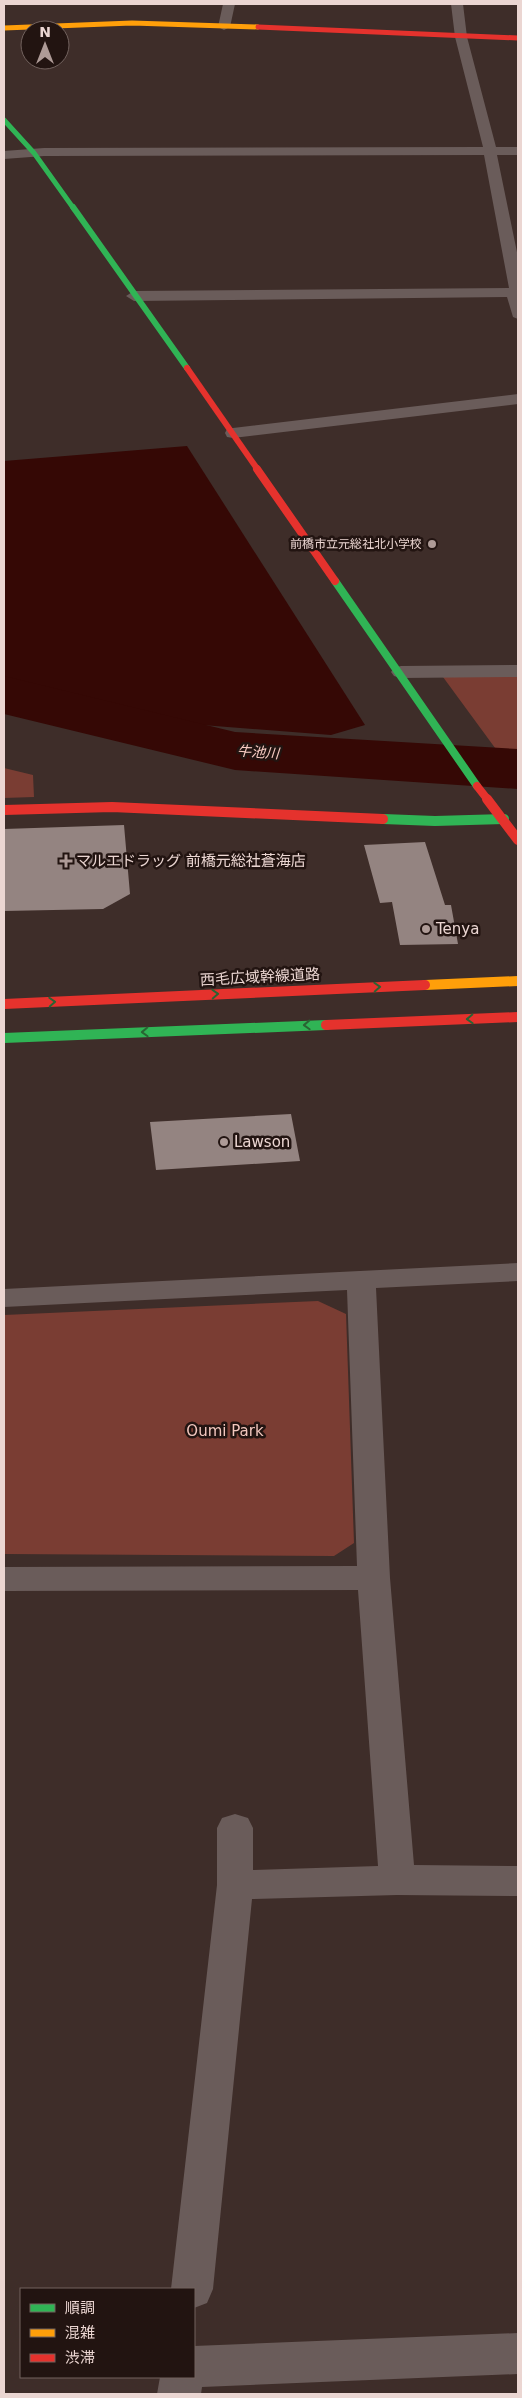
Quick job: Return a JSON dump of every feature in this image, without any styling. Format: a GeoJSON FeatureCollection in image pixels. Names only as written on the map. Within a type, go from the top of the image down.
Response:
{"type":"FeatureCollection","features":[{"type":"Feature","properties":{"kind":"street"},"geometry":{"type":"LineString","coordinates":[[224,27],[229,4]]}},
{"type":"Feature","properties":{"kind":"street"},"geometry":{"type":"LineString","coordinates":[[457,4],[461,37],[490,151],[517,288],[518,314]]}},
{"type":"Feature","properties":{"kind":"street"},"geometry":{"type":"LineString","coordinates":[[4,28],[140,24],[518,38]]}},
{"type":"Feature","properties":{"kind":"street"},"geometry":{"type":"LineString","coordinates":[[4,120],[34,153],[518,840]]}},
{"type":"Feature","properties":{"kind":"street"},"geometry":{"type":"LineString","coordinates":[[4,156],[34,153],[518,151]]}},
{"type":"Feature","properties":{"kind":"street"},"geometry":{"type":"LineString","coordinates":[[134,296],[516,292]]}},
{"type":"Feature","properties":{"kind":"street"},"geometry":{"type":"LineString","coordinates":[[233,433],[518,399]]}},
{"type":"Feature","properties":{"kind":"street"},"geometry":{"type":"LineString","coordinates":[[401,672],[518,672]]}},
{"type":"Feature","properties":{"kind":"street"},"geometry":{"type":"LineString","coordinates":[[4,810],[120,807],[435,822],[504,819]]}},
{"type":"Feature","properties":{"kind":"street","name":"西毛広域幹線道路"},"geometry":{"type":"LineString","coordinates":[[4,1004],[518,981]]}},
{"type":"Feature","properties":{"kind":"street"},"geometry":{"type":"LineString","coordinates":[[4,1038],[518,1017]]}},
{"type":"Feature","properties":{"kind":"street"},"geometry":{"type":"LineString","coordinates":[[4,1298],[518,1272]]}},
{"type":"Feature","properties":{"kind":"street"},"geometry":{"type":"LineString","coordinates":[[361,1280],[374,1578],[397,1880]]}},
{"type":"Feature","properties":{"kind":"street"},"geometry":{"type":"LineString","coordinates":[[4,1579],[374,1578]]}},
{"type":"Feature","properties":{"kind":"street"},"geometry":{"type":"LineString","coordinates":[[192,2288],[235,1885],[235,1828]]}},
{"type":"Feature","properties":{"kind":"street"},"geometry":{"type":"LineString","coordinates":[[235,1885],[397,1880],[518,1881]]}},
{"type":"Feature","properties":{"kind":"street"},"geometry":{"type":"LineString","coordinates":[[195,2367],[518,2353]]}},
{"type":"Feature","properties":{"kind":"street"},"geometry":{"type":"LineString","coordinates":[[179,2394],[182,2378]]}},
{"type":"Feature","properties":{"kind":"green space"},"geometry":{"type":"Polygon","coordinates":[[[443,677],[518,677],[518,753],[498,752],[443,677]]]}},
{"type":"Feature","properties":{"kind":"green space"},"geometry":{"type":"Polygon","coordinates":[[[4,768],[33,775],[34,797],[4,798],[4,768]]]}},
{"type":"Feature","properties":{"kind":"green space","name":"Oumi Park"},"geometry":{"type":"Polygon","coordinates":[[[318,1301],[346,1314],[354,1543],[334,1556],[4,1554],[4,1315],[318,1301]]]}},
{"type":"Feature","properties":{"kind":"shaded area"},"geometry":{"type":"Polygon","coordinates":[[[187,446],[365,725],[331,735],[177,723],[27,689],[4,681],[4,461],[187,446]]]}},
{"type":"Feature","properties":{"kind":"building","name":"マルエドラッグ 前橋元総社蒼海店"},"geometry":{"type":"Polygon","coordinates":[[[124,825],[130,894],[103,909],[4,911],[4,829],[124,825]]]}},
{"type":"Feature","properties":{"kind":"building"},"geometry":{"type":"Polygon","coordinates":[[[425,842],[445,905],[451,905],[458,944],[400,945],[392,902],[380,903],[364,845],[425,842]]]}},
{"type":"Feature","properties":{"kind":"building","name":"Lawson"},"geometry":{"type":"Polygon","coordinates":[[[291,1114],[300,1161],[156,1170],[150,1122],[291,1114]]]}},
{"type":"Feature","properties":{"kind":"waterway","name":"牛池川"},"geometry":{"type":"LineString","coordinates":[[4,695],[235,751],[518,769]]}},
{"type":"Feature","properties":{"kind":"traffic: fast"},"geometry":{"type":"LineString","coordinates":[[4,120],[34,153],[187,368]]}},
{"type":"Feature","properties":{"kind":"traffic: fast"},"geometry":{"type":"LineString","coordinates":[[335,581],[477,786]]}},
{"type":"Feature","properties":{"kind":"traffic: fast"},"geometry":{"type":"LineString","coordinates":[[383,819],[435,821],[504,819]]}},
{"type":"Feature","properties":{"kind":"traffic: fast"},"geometry":{"type":"LineString","coordinates":[[4,1038],[326,1025]]}},
{"type":"Feature","properties":{"kind":"traffic: slow"},"geometry":{"type":"LineString","coordinates":[[4,28],[132,23],[258,27]]}},
{"type":"Feature","properties":{"kind":"traffic: slow"},"geometry":{"type":"LineString","coordinates":[[425,985],[518,981]]}},
{"type":"Feature","properties":{"kind":"traffic: jam"},"geometry":{"type":"LineString","coordinates":[[258,27],[518,38]]}},
{"type":"Feature","properties":{"kind":"traffic: jam"},"geometry":{"type":"LineString","coordinates":[[187,368],[335,581]]}},
{"type":"Feature","properties":{"kind":"traffic: jam"},"geometry":{"type":"LineString","coordinates":[[477,786],[518,840]]}},
{"type":"Feature","properties":{"kind":"traffic: jam"},"geometry":{"type":"LineString","coordinates":[[4,810],[112,807],[383,819]]}},
{"type":"Feature","properties":{"kind":"traffic: jam"},"geometry":{"type":"LineString","coordinates":[[4,1004],[425,985]]}},
{"type":"Feature","properties":{"kind":"traffic: jam"},"geometry":{"type":"LineString","coordinates":[[326,1025],[518,1017]]}},
{"type":"Feature","properties":{"kind":"place","name":"前橋市立元総社北小学校"},"geometry":{"type":"Point","coordinates":[432,544]}},
{"type":"Feature","properties":{"kind":"place","name":"マルエドラッグ 前橋元総社蒼海店"},"geometry":{"type":"Point","coordinates":[66,861]}},
{"type":"Feature","properties":{"kind":"place","name":"Tenya"},"geometry":{"type":"Point","coordinates":[426,929]}},
{"type":"Feature","properties":{"kind":"place","name":"Lawson"},"geometry":{"type":"Point","coordinates":[224,1142]}}]}
